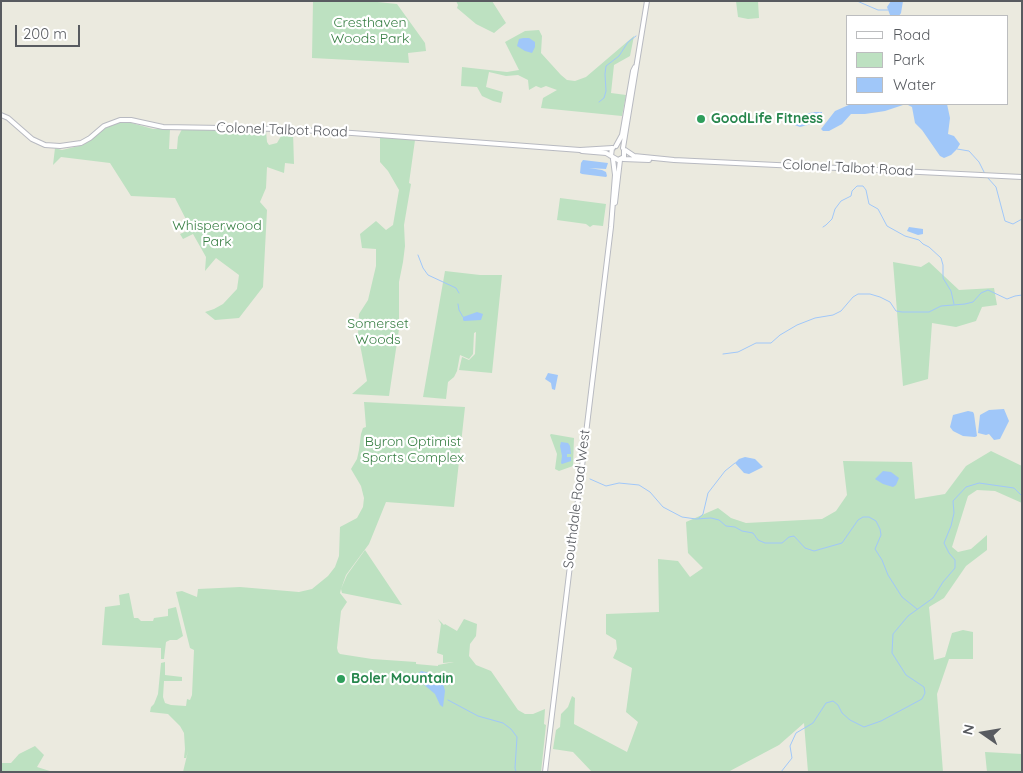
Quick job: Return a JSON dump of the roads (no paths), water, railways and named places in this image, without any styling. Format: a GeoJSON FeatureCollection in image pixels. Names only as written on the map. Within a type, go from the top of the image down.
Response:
{"type":"FeatureCollection","features":[{"type":"Feature","properties":{"kind":"main road"},"geometry":{"type":"LineString","coordinates":[[636,65],[633,72],[622,135],[611,152],[612,158],[621,160],[625,155],[624,149],[646,1]]}},
{"type":"Feature","properties":{"kind":"main road","name":"Colonel Talbot Road"},"geometry":{"type":"LineString","coordinates":[[1,115],[8,118],[32,139],[45,145],[60,146],[81,143],[104,126],[120,120],[131,120],[163,127],[289,130],[580,150],[606,153],[612,158]]}},
{"type":"Feature","properties":{"kind":"main road"},"geometry":{"type":"LineString","coordinates":[[614,147],[624,149]]}},
{"type":"Feature","properties":{"kind":"main road","name":"Colonel Talbot Road"},"geometry":{"type":"LineString","coordinates":[[580,150],[614,147]]}},
{"type":"Feature","properties":{"kind":"main road","name":"Colonel Talbot Road"},"geometry":{"type":"LineString","coordinates":[[624,149],[634,156],[674,160]]}},
{"type":"Feature","properties":{"kind":"main road","name":"Southdale Road West"},"geometry":{"type":"LineString","coordinates":[[545,772],[610,227],[615,175],[612,158]]}},
{"type":"Feature","properties":{"kind":"main road","name":"Colonel Talbot Road"},"geometry":{"type":"LineString","coordinates":[[621,160],[674,160],[1022,176]]}},
{"type":"Feature","properties":{"kind":"main road","name":"Southdale Road West"},"geometry":{"type":"LineString","coordinates":[[610,227],[621,160]]}},
{"type":"Feature","properties":{"kind":"water"},"geometry":{"type":"Polygon","coordinates":[[[891,1],[903,1],[900,15],[890,15],[887,7],[891,1]]]}},
{"type":"Feature","properties":{"kind":"water"},"geometry":{"type":"Polygon","coordinates":[[[529,38],[535,42],[532,53],[517,46],[519,39],[529,38]]]}},
{"type":"Feature","properties":{"kind":"water"},"geometry":{"type":"Polygon","coordinates":[[[849,105],[903,105],[885,111],[851,114],[842,124],[829,131],[823,131],[821,129],[835,111],[849,105]]]}},
{"type":"Feature","properties":{"kind":"water"},"geometry":{"type":"Polygon","coordinates":[[[908,105],[947,105],[950,118],[948,134],[954,136],[960,144],[951,155],[944,158],[940,156],[915,123],[912,107],[908,105]]]}},
{"type":"Feature","properties":{"kind":"water"},"geometry":{"type":"Polygon","coordinates":[[[822,112],[822,115],[811,124],[800,127],[789,123],[787,120],[789,117],[822,112]]]}},
{"type":"Feature","properties":{"kind":"water"},"geometry":{"type":"Polygon","coordinates":[[[583,160],[608,163],[606,169],[589,168],[602,170],[606,172],[607,176],[580,173],[583,160]]]}},
{"type":"Feature","properties":{"kind":"water"},"geometry":{"type":"Polygon","coordinates":[[[909,227],[923,229],[923,234],[918,235],[907,231],[909,227]]]}},
{"type":"Feature","properties":{"kind":"water"},"geometry":{"type":"Polygon","coordinates":[[[477,312],[483,314],[481,320],[463,320],[463,317],[477,312]]]}},
{"type":"Feature","properties":{"kind":"water"},"geometry":{"type":"Polygon","coordinates":[[[548,373],[558,375],[555,390],[552,389],[551,383],[545,379],[548,373]]]}},
{"type":"Feature","properties":{"kind":"water"},"geometry":{"type":"Polygon","coordinates":[[[1004,409],[1009,421],[1000,439],[994,440],[989,434],[978,433],[980,415],[989,410],[1004,409]]]}},
{"type":"Feature","properties":{"kind":"water"},"geometry":{"type":"Polygon","coordinates":[[[968,411],[974,414],[977,436],[975,437],[963,436],[953,431],[950,427],[953,415],[968,411]]]}},
{"type":"Feature","properties":{"kind":"water"},"geometry":{"type":"Polygon","coordinates":[[[561,442],[568,443],[571,454],[567,454],[567,457],[571,457],[571,461],[562,464],[560,446],[561,442]]]}},
{"type":"Feature","properties":{"kind":"water"},"geometry":{"type":"Polygon","coordinates":[[[745,457],[755,459],[763,467],[749,474],[744,473],[735,463],[745,457]]]}},
{"type":"Feature","properties":{"kind":"water"},"geometry":{"type":"Polygon","coordinates":[[[883,471],[891,472],[899,478],[896,485],[893,487],[875,479],[883,471]]]}},
{"type":"Feature","properties":{"kind":"water"},"geometry":{"type":"Polygon","coordinates":[[[421,671],[433,674],[443,683],[445,691],[443,707],[440,705],[435,694],[422,683],[418,674],[421,671]]]}},
{"type":"Feature","properties":{"kind":"waterway"},"geometry":{"type":"LineString","coordinates":[[857,1],[878,10],[888,10]]}},
{"type":"Feature","properties":{"kind":"waterway"},"geometry":{"type":"LineString","coordinates":[[599,102],[604,98],[606,91],[606,66],[619,56],[628,42],[636,36]]}},
{"type":"Feature","properties":{"kind":"waterway"},"geometry":{"type":"LineString","coordinates":[[957,149],[969,151],[979,162],[985,174]]}},
{"type":"Feature","properties":{"kind":"waterway"},"geometry":{"type":"LineString","coordinates":[[987,177],[996,187],[1005,221],[1013,224],[1022,219]]}},
{"type":"Feature","properties":{"kind":"waterway"},"geometry":{"type":"LineString","coordinates":[[823,227],[832,219],[835,209],[841,201],[851,196],[852,191],[857,186],[863,186],[866,190],[869,204],[878,209],[887,226],[905,236],[919,240],[941,258],[943,278],[951,291],[954,304]]}},
{"type":"Feature","properties":{"kind":"waterway"},"geometry":{"type":"LineString","coordinates":[[418,255],[428,275],[456,288],[459,293]]}},
{"type":"Feature","properties":{"kind":"waterway"},"geometry":{"type":"LineString","coordinates":[[723,354],[738,352],[756,343],[771,343],[797,325],[841,311],[858,294],[870,294],[880,297],[890,302],[896,311],[902,312],[929,312],[941,306],[973,302],[981,293],[988,290],[1007,299],[1022,295]]}},
{"type":"Feature","properties":{"kind":"waterway"},"geometry":{"type":"LineString","coordinates":[[458,304],[463,317]]}},
{"type":"Feature","properties":{"kind":"waterway"},"geometry":{"type":"LineString","coordinates":[[699,518],[703,514],[708,493],[725,471],[735,463]]}},
{"type":"Feature","properties":{"kind":"waterway"},"geometry":{"type":"LineString","coordinates":[[590,479],[606,486],[619,483],[639,485],[650,492],[663,507],[682,517],[719,520],[726,526],[753,533],[758,540],[765,543],[782,543],[789,537],[794,536],[805,548],[814,551],[842,543],[858,520],[863,517],[869,517],[876,521],[880,529],[881,535],[875,549],[888,575],[902,597],[917,609]]}},
{"type":"Feature","properties":{"kind":"waterway"},"geometry":{"type":"LineString","coordinates":[[781,772],[792,758],[790,746],[796,733],[813,723],[826,703],[833,701],[850,720],[864,727],[881,721],[922,699],[925,693],[924,687],[906,675],[892,653],[893,634],[908,616],[933,598],[955,568],[955,560],[944,543],[954,513],[953,501],[966,487],[979,483],[1014,488],[1022,496]]}},
{"type":"Feature","properties":{"kind":"waterway"},"geometry":{"type":"LineString","coordinates":[[448,700],[478,716],[503,723],[511,729],[517,737],[516,772]]}},
{"type":"Feature","properties":{"kind":"place","name":"GoodLife Fitness"},"geometry":{"type":"Point","coordinates":[701,119]}},
{"type":"Feature","properties":{"kind":"place","name":"Boler Mountain"},"geometry":{"type":"Point","coordinates":[341,679]}},
{"type":"Feature","properties":{"kind":"park label","name":"Cresthaven Woods Park"},"geometry":{"type":"Point","coordinates":[370,32]}},
{"type":"Feature","properties":{"kind":"park label","name":"Whisperwood Park"},"geometry":{"type":"Point","coordinates":[217,234]}},
{"type":"Feature","properties":{"kind":"park label","name":"Somerset Woods"},"geometry":{"type":"Point","coordinates":[378,332]}},
{"type":"Feature","properties":{"kind":"park label","name":"Byron Optimist Sports Complex"},"geometry":{"type":"Point","coordinates":[413,450]}}]}
